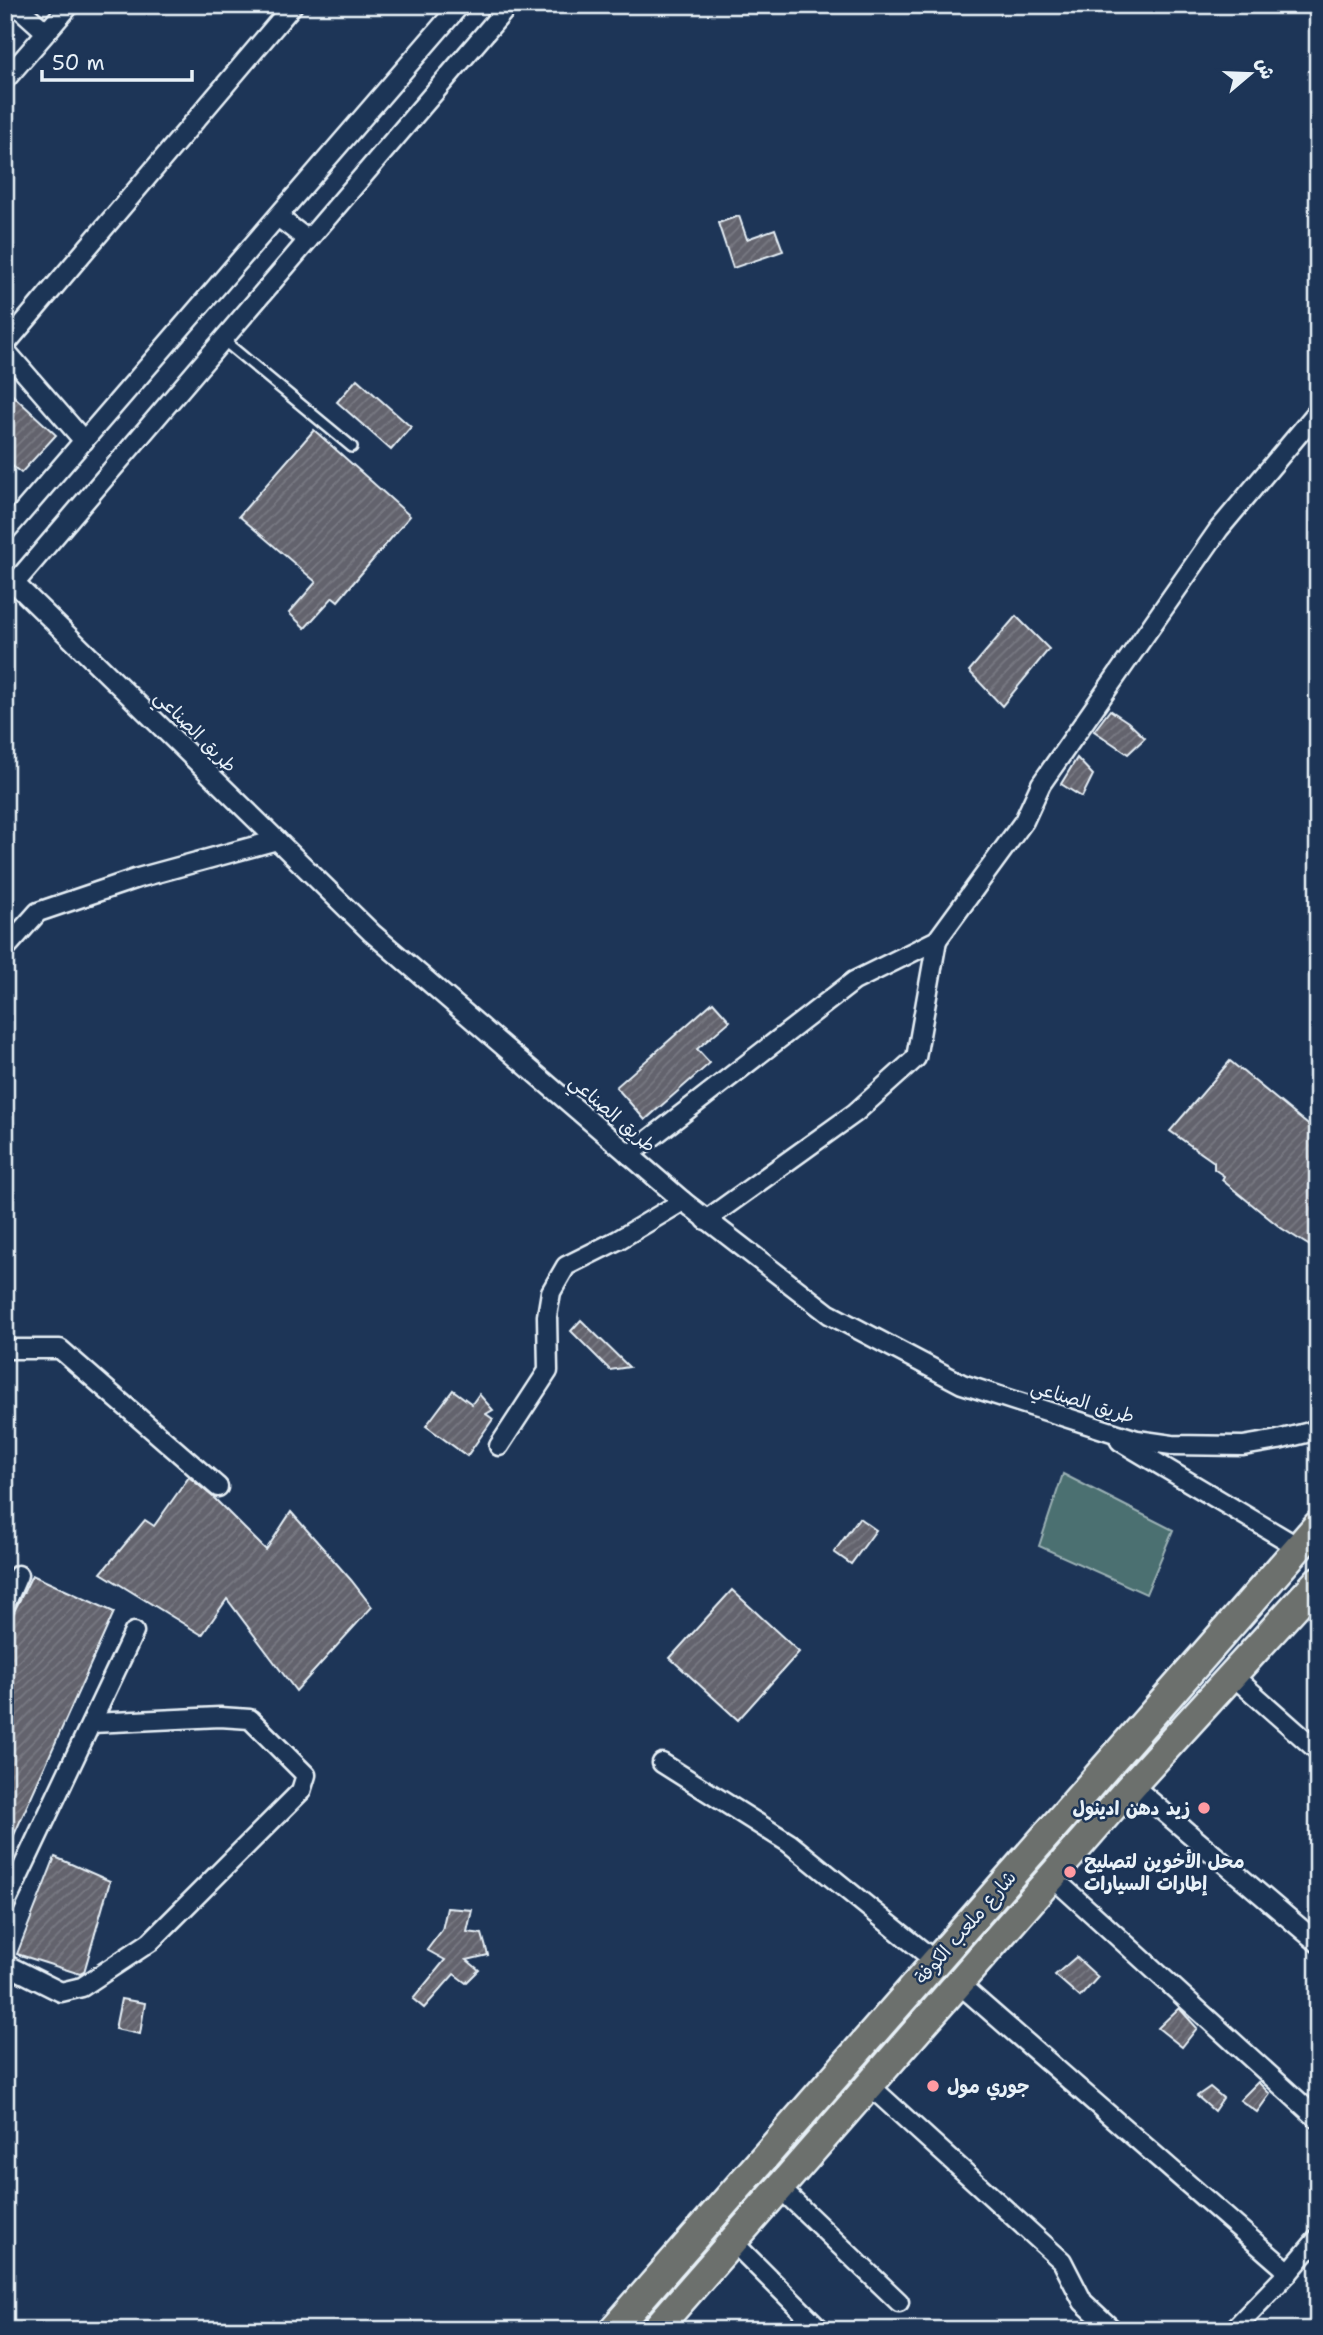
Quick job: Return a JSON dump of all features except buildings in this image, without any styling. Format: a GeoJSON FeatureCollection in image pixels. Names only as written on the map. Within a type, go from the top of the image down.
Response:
{"type":"FeatureCollection","features":[{"type":"Feature","properties":{"kind":"main road","name":"شارع ملعب الكوفة"},"geometry":{"type":"LineString","coordinates":[[613,2330],[1318,1525]]}},
{"type":"Feature","properties":{"kind":"main road","name":"شارع ملعب الكوفة"},"geometry":{"type":"LineString","coordinates":[[655,2330],[1132,1785],[1318,1581]]}},
{"type":"Feature","properties":{"kind":"main road"},"geometry":{"type":"LineString","coordinates":[[797,2118],[797,2124],[804,2134],[816,2139],[822,2138]]}},
{"type":"Feature","properties":{"kind":"main road"},"geometry":{"type":"LineString","coordinates":[[775,2144],[782,2142],[795,2150],[798,2165]]}},
{"type":"Feature","properties":{"kind":"street"},"geometry":{"type":"LineString","coordinates":[[16,5],[46,32]]}},
{"type":"Feature","properties":{"kind":"street"},"geometry":{"type":"LineString","coordinates":[[5,80],[70,5]]}},
{"type":"Feature","properties":{"kind":"street"},"geometry":{"type":"LineString","coordinates":[[83,441],[5,348],[293,5]]}},
{"type":"Feature","properties":{"kind":"street"},"geometry":{"type":"LineString","coordinates":[[5,532],[460,5]]}},
{"type":"Feature","properties":{"kind":"street"},"geometry":{"type":"LineString","coordinates":[[10,578],[223,340],[509,5]]}},
{"type":"Feature","properties":{"kind":"street"},"geometry":{"type":"LineString","coordinates":[[278,216],[308,240]]}},
{"type":"Feature","properties":{"kind":"street"},"geometry":{"type":"LineString","coordinates":[[706,1220],[855,1113],[916,1058],[937,940],[1024,821],[1041,784],[1219,529],[1318,411]]}},
{"type":"Feature","properties":{"kind":"street","name":"طريق الصناعي"},"geometry":{"type":"LineString","coordinates":[[10,578],[372,933],[683,1201],[829,1314],[962,1384],[1102,1431],[1160,1443],[1207,1447],[1243,1446],[1318,1430]]}},
{"type":"Feature","properties":{"kind":"street"},"geometry":{"type":"LineString","coordinates":[[5,949],[38,912],[138,878],[277,840]]}},
{"type":"Feature","properties":{"kind":"street"},"geometry":{"type":"LineString","coordinates":[[629,1155],[854,981],[937,940]]}},
{"type":"Feature","properties":{"kind":"street"},"geometry":{"type":"LineString","coordinates":[[499,1446],[548,1371],[547,1316],[551,1292],[566,1266],[618,1240],[683,1201]]}},
{"type":"Feature","properties":{"kind":"street"},"geometry":{"type":"LineString","coordinates":[[5,1349],[60,1349],[218,1487]]}},
{"type":"Feature","properties":{"kind":"street"},"geometry":{"type":"LineString","coordinates":[[1102,1431],[1298,1547]]}},
{"type":"Feature","properties":{"kind":"street"},"geometry":{"type":"LineString","coordinates":[[5,1605],[18,1575]]}},
{"type":"Feature","properties":{"kind":"street"},"geometry":{"type":"LineString","coordinates":[[5,1905],[134,1632]]}},
{"type":"Feature","properties":{"kind":"street"},"geometry":{"type":"LineString","coordinates":[[1231,1674],[1318,1751]]}},
{"type":"Feature","properties":{"kind":"street"},"geometry":{"type":"LineString","coordinates":[[5,1964],[61,1992],[82,1987],[150,1942],[301,1791],[306,1775],[250,1719],[220,1717],[92,1723]]}},
{"type":"Feature","properties":{"kind":"street"},"geometry":{"type":"LineString","coordinates":[[662,1763],[789,1843],[935,1961]]}},
{"type":"Feature","properties":{"kind":"street"},"geometry":{"type":"LineString","coordinates":[[1132,1785],[1318,1943]]}},
{"type":"Feature","properties":{"kind":"street"},"geometry":{"type":"LineString","coordinates":[[1052,1877],[1318,2119]]}},
{"type":"Feature","properties":{"kind":"street"},"geometry":{"type":"LineString","coordinates":[[958,1983],[1289,2272]]}},
{"type":"Feature","properties":{"kind":"street"},"geometry":{"type":"LineString","coordinates":[[869,2084],[1062,2261],[1083,2302],[1113,2330]]}},
{"type":"Feature","properties":{"kind":"street"},"geometry":{"type":"LineString","coordinates":[[779,2187],[898,2302]]}},
{"type":"Feature","properties":{"kind":"street"},"geometry":{"type":"LineString","coordinates":[[1233,2330],[1318,2238]]}},
{"type":"Feature","properties":{"kind":"street"},"geometry":{"type":"LineString","coordinates":[[732,2241],[821,2330]]}},
{"type":"Feature","properties":{"kind":"lane"},"geometry":{"type":"LineString","coordinates":[[223,340],[352,447]]}},
{"type":"Feature","properties":{"kind":"green space"},"geometry":{"type":"Polygon","coordinates":[[[1063,1474],[1173,1530],[1146,1594],[1039,1546],[1063,1474]]]}},
{"type":"Feature","properties":{"kind":"place","name":"زيد دهن ادينول"},"geometry":{"type":"Point","coordinates":[1204,1808]}},
{"type":"Feature","properties":{"kind":"place","name":"محل الأخوين لتصليح إطارات السيارات"},"geometry":{"type":"Point","coordinates":[1070,1872]}},
{"type":"Feature","properties":{"kind":"place","name":"جوري مول"},"geometry":{"type":"Point","coordinates":[933,2086]}}]}
